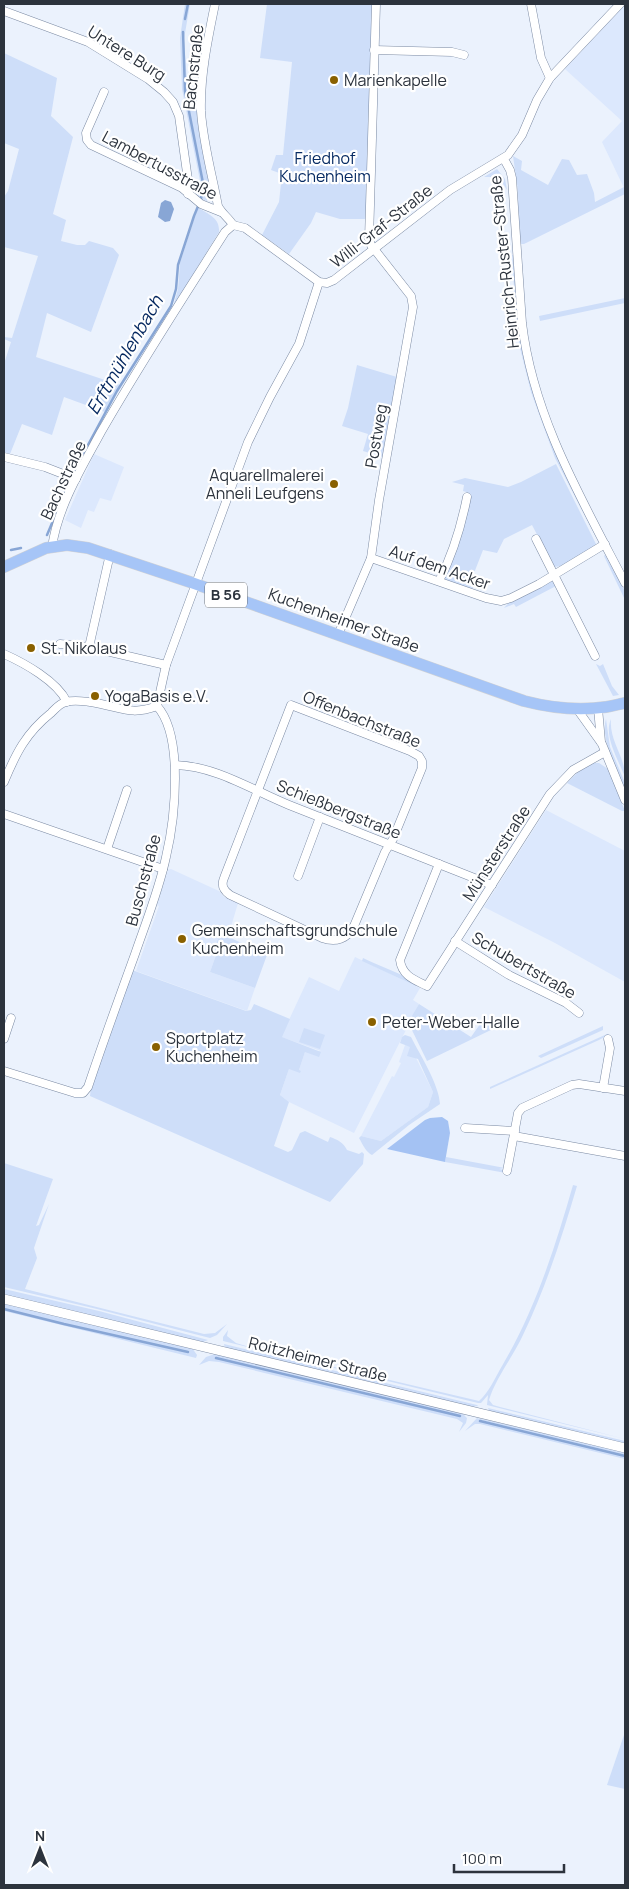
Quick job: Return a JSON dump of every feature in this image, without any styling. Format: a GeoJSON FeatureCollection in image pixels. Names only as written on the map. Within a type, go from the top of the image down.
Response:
{"type":"FeatureCollection","features":[{"type":"Feature","properties":{"kind":"main road","name":"Kuchenheimer Straße"},"geometry":{"type":"LineString","coordinates":[[4,567],[52,546],[81,546],[197,584],[524,701],[553,707],[577,709],[598,708],[623,702]]}},
{"type":"Feature","properties":{"kind":"street","name":"Bachstraße"},"geometry":{"type":"LineString","coordinates":[[215,4],[202,84],[201,108],[205,145],[216,192]]}},
{"type":"Feature","properties":{"kind":"street"},"geometry":{"type":"LineString","coordinates":[[374,249],[369,239],[376,4]]}},
{"type":"Feature","properties":{"kind":"street"},"geometry":{"type":"LineString","coordinates":[[531,4],[541,58],[550,78]]}},
{"type":"Feature","properties":{"kind":"street","name":"Willi-Graf-Straße"},"geometry":{"type":"LineString","coordinates":[[197,584],[248,442],[299,344],[319,282],[327,283],[334,280],[450,190],[504,159],[519,141],[537,100],[550,78],[620,4]]}},
{"type":"Feature","properties":{"kind":"street","name":"Untere Burg"},"geometry":{"type":"LineString","coordinates":[[4,11],[88,42],[148,79],[164,92],[173,102],[179,116],[189,187],[188,194]]}},
{"type":"Feature","properties":{"kind":"street"},"geometry":{"type":"LineString","coordinates":[[374,50],[452,52],[464,55]]}},
{"type":"Feature","properties":{"kind":"street","name":"Lambertusstraße"},"geometry":{"type":"LineString","coordinates":[[104,92],[86,133],[87,140],[91,145],[182,188],[198,202],[230,218],[234,225],[245,228],[319,282]]}},
{"type":"Feature","properties":{"kind":"street","name":"Heinrich-Ruster-Straße"},"geometry":{"type":"LineString","coordinates":[[504,159],[512,178],[521,306],[526,346],[532,373],[553,439],[625,583]]}},
{"type":"Feature","properties":{"kind":"street","name":"Lambertusstraße"},"geometry":{"type":"LineString","coordinates":[[216,192],[221,212]]}},
{"type":"Feature","properties":{"kind":"street","name":"Bachstraße"},"geometry":{"type":"LineString","coordinates":[[52,546],[56,527],[73,477],[131,380],[225,232],[234,225]]}},
{"type":"Feature","properties":{"kind":"street","name":"Postweg"},"geometry":{"type":"LineString","coordinates":[[338,635],[370,558],[413,307],[411,296],[374,249]]}},
{"type":"Feature","properties":{"kind":"street"},"geometry":{"type":"LineString","coordinates":[[4,456],[73,477]]}},
{"type":"Feature","properties":{"kind":"street"},"geometry":{"type":"LineString","coordinates":[[439,581],[449,562],[467,497]]}},
{"type":"Feature","properties":{"kind":"street"},"geometry":{"type":"LineString","coordinates":[[536,539],[595,656]]}},
{"type":"Feature","properties":{"kind":"street","name":"Auf dem Acker"},"geometry":{"type":"LineString","coordinates":[[370,558],[494,600],[504,600],[528,590],[605,544]]}},
{"type":"Feature","properties":{"kind":"street"},"geometry":{"type":"LineString","coordinates":[[89,647],[110,554]]}},
{"type":"Feature","properties":{"kind":"street"},"geometry":{"type":"LineString","coordinates":[[4,782],[16,753],[27,736],[51,713],[66,702],[99,704],[134,712],[157,706],[166,664],[197,584]]}},
{"type":"Feature","properties":{"kind":"street"},"geometry":{"type":"LineString","coordinates":[[60,644],[89,647],[166,664]]}},
{"type":"Feature","properties":{"kind":"street"},"geometry":{"type":"LineString","coordinates":[[4,654],[36,672],[63,694],[66,702]]}},
{"type":"Feature","properties":{"kind":"street","name":"Offenbachstraße"},"geometry":{"type":"LineString","coordinates":[[258,791],[291,705],[410,751],[419,756],[422,761],[422,768],[393,839],[389,844]]}},
{"type":"Feature","properties":{"kind":"street","name":"Buschstraße"},"geometry":{"type":"LineString","coordinates":[[4,1071],[75,1093],[83,1092],[88,1087],[164,869],[172,819],[175,765],[170,730],[164,715],[157,706]]}},
{"type":"Feature","properties":{"kind":"street"},"geometry":{"type":"LineString","coordinates":[[598,708],[603,748]]}},
{"type":"Feature","properties":{"kind":"street"},"geometry":{"type":"LineString","coordinates":[[577,709],[603,748],[625,800]]}},
{"type":"Feature","properties":{"kind":"street","name":"Münsterstraße"},"geometry":{"type":"LineString","coordinates":[[439,864],[400,960],[401,967],[405,973],[427,986],[559,782],[603,748]]}},
{"type":"Feature","properties":{"kind":"street","name":"Schießbergstraße"},"geometry":{"type":"LineString","coordinates":[[175,765],[202,768],[320,817],[492,884]]}},
{"type":"Feature","properties":{"kind":"street"},"geometry":{"type":"LineString","coordinates":[[107,849],[127,790]]}},
{"type":"Feature","properties":{"kind":"street"},"geometry":{"type":"LineString","coordinates":[[258,791],[223,880],[224,889],[230,895],[322,938],[338,940],[350,933],[389,844]]}},
{"type":"Feature","properties":{"kind":"street"},"geometry":{"type":"LineString","coordinates":[[4,814],[164,869]]}},
{"type":"Feature","properties":{"kind":"street"},"geometry":{"type":"LineString","coordinates":[[298,876],[320,817]]}},
{"type":"Feature","properties":{"kind":"street","name":"Schubertstraße"},"geometry":{"type":"LineString","coordinates":[[455,942],[503,972],[566,1003],[579,1014]]}},
{"type":"Feature","properties":{"kind":"street"},"geometry":{"type":"LineString","coordinates":[[4,1039],[11,1018]]}},
{"type":"Feature","properties":{"kind":"street"},"geometry":{"type":"LineString","coordinates":[[603,1088],[610,1048],[608,1039]]}},
{"type":"Feature","properties":{"kind":"street"},"geometry":{"type":"LineString","coordinates":[[507,1171],[519,1111],[525,1106],[575,1084],[625,1092]]}},
{"type":"Feature","properties":{"kind":"street"},"geometry":{"type":"LineString","coordinates":[[464,1128],[515,1133],[625,1156]]}},
{"type":"Feature","properties":{"kind":"street","name":"Roitzheimer Straße"},"geometry":{"type":"LineString","coordinates":[[4,1299],[625,1448]]}},
{"type":"Feature","properties":{"kind":"shaded area"},"geometry":{"type":"Polygon","coordinates":[[[625,5],[625,190],[602,142],[622,121],[565,69],[625,5]]]}},
{"type":"Feature","properties":{"kind":"shaded area"},"geometry":{"type":"Polygon","coordinates":[[[165,200],[171,202],[174,209],[170,221],[165,222],[158,217],[161,203],[165,200]]]}},
{"type":"Feature","properties":{"kind":"shaded area"},"geometry":{"type":"Polygon","coordinates":[[[94,454],[124,467],[111,501],[100,498],[94,512],[88,510],[81,528],[65,520],[94,454]]]}},
{"type":"Feature","properties":{"kind":"shaded area"},"geometry":{"type":"Polygon","coordinates":[[[546,810],[625,851],[625,982],[555,943],[484,907],[546,810]]]}},
{"type":"Feature","properties":{"kind":"shaded area","name":"Gemeinschaftsgrundschule Kuchenheim"},"geometry":{"type":"Polygon","coordinates":[[[171,869],[219,891],[224,897],[238,903],[228,937],[220,933],[213,953],[216,955],[210,972],[255,988],[247,1011],[136,971],[159,906],[157,905],[168,870],[171,869]]]}},
{"type":"Feature","properties":{"kind":"shaded area"},"geometry":{"type":"Polygon","coordinates":[[[355,957],[420,988],[413,1000],[419,1004],[354,1133],[289,1102],[280,1095],[289,1069],[299,1070],[305,1052],[321,1051],[281,1037],[309,977],[339,991],[355,957]]]}},
{"type":"Feature","properties":{"kind":"shaded area"},"geometry":{"type":"Polygon","coordinates":[[[405,1045],[410,1046],[433,1092],[428,1107],[381,1141],[361,1136],[392,1076],[394,1077],[401,1063],[399,1062],[405,1045]]]}},
{"type":"Feature","properties":{"kind":"shaded area"},"geometry":{"type":"Polygon","coordinates":[[[442,1117],[448,1121],[450,1133],[445,1162],[387,1149],[425,1120],[442,1117]]]}},
{"type":"Feature","properties":{"kind":"green space"},"geometry":{"type":"Polygon","coordinates":[[[185,4],[190,4],[184,39],[188,96],[198,98],[199,131],[212,194],[212,196],[207,196],[207,201],[198,198],[200,181],[182,89],[180,38],[185,4]]]}},
{"type":"Feature","properties":{"kind":"green space","name":"Friedhof Kuchenheim"},"geometry":{"type":"Polygon","coordinates":[[[267,4],[373,4],[366,219],[340,219],[316,212],[311,223],[289,254],[262,235],[279,202],[282,174],[271,170],[276,155],[283,155],[292,62],[260,58],[267,4]]]}},
{"type":"Feature","properties":{"kind":"green space"},"geometry":{"type":"Polygon","coordinates":[[[4,53],[57,78],[51,116],[73,137],[53,214],[66,220],[61,241],[85,245],[89,241],[113,248],[119,255],[91,332],[47,313],[36,357],[120,385],[105,412],[64,397],[52,435],[22,424],[10,454],[4,452],[4,364],[11,342],[4,339],[4,337],[12,338],[38,256],[4,247],[4,197],[8,191],[19,149],[4,143],[4,53]]]}},
{"type":"Feature","properties":{"kind":"green space"},"geometry":{"type":"Polygon","coordinates":[[[513,156],[522,161],[521,170],[548,185],[562,159],[569,160],[577,175],[587,174],[594,193],[595,202],[624,187],[625,194],[524,244],[519,244],[518,191],[513,156]]]}},
{"type":"Feature","properties":{"kind":"green space"},"geometry":{"type":"Polygon","coordinates":[[[497,169],[505,179],[507,190],[499,177],[484,177],[497,169]]]}},
{"type":"Feature","properties":{"kind":"green space"},"geometry":{"type":"Polygon","coordinates":[[[198,207],[218,223],[219,232],[173,307],[178,289],[180,263],[198,207]]]}},
{"type":"Feature","properties":{"kind":"green space"},"geometry":{"type":"Polygon","coordinates":[[[512,255],[514,255],[522,346],[533,390],[551,441],[597,539],[555,458],[531,392],[520,348],[516,321],[512,255]]]}},
{"type":"Feature","properties":{"kind":"green space"},"geometry":{"type":"Polygon","coordinates":[[[625,298],[625,303],[540,321],[539,316],[625,298]]]}},
{"type":"Feature","properties":{"kind":"green space"},"geometry":{"type":"Polygon","coordinates":[[[357,365],[397,377],[383,457],[363,451],[368,434],[342,426],[348,408],[357,365]]]}},
{"type":"Feature","properties":{"kind":"green space"},"geometry":{"type":"Polygon","coordinates":[[[556,464],[596,544],[594,547],[561,566],[554,567],[532,525],[504,539],[497,553],[483,550],[469,586],[473,587],[472,589],[445,581],[445,575],[470,498],[469,493],[463,491],[464,485],[452,482],[465,478],[508,487],[556,464]]]}},
{"type":"Feature","properties":{"kind":"green space"},"geometry":{"type":"Polygon","coordinates":[[[604,556],[625,591],[625,600],[604,556]]]}},
{"type":"Feature","properties":{"kind":"green space"},"geometry":{"type":"Polygon","coordinates":[[[551,580],[556,586],[516,607],[514,604],[504,608],[518,597],[551,580]]]}},
{"type":"Feature","properties":{"kind":"green space"},"geometry":{"type":"Polygon","coordinates":[[[596,664],[600,666],[603,664],[612,686],[619,695],[613,696],[596,664]]]}},
{"type":"Feature","properties":{"kind":"green space"},"geometry":{"type":"Polygon","coordinates":[[[606,719],[610,747],[625,783],[625,789],[607,745],[605,736],[606,719]]]}},
{"type":"Feature","properties":{"kind":"green space"},"geometry":{"type":"Polygon","coordinates":[[[611,719],[612,734],[623,762],[625,777],[610,741],[609,726],[611,719]]]}},
{"type":"Feature","properties":{"kind":"green space"},"geometry":{"type":"Polygon","coordinates":[[[592,763],[599,763],[608,769],[625,811],[567,783],[577,773],[592,763]]]}},
{"type":"Feature","properties":{"kind":"green space"},"geometry":{"type":"Polygon","coordinates":[[[220,933],[267,955],[255,988],[210,972],[216,955],[213,953],[220,933]]]}},
{"type":"Feature","properties":{"kind":"green space"},"geometry":{"type":"Polygon","coordinates":[[[363,958],[418,984],[416,986],[362,961],[363,958]]]}},
{"type":"Feature","properties":{"kind":"green space"},"geometry":{"type":"Polygon","coordinates":[[[132,970],[246,1011],[251,1010],[254,1004],[290,1019],[282,1037],[321,1052],[319,1057],[305,1052],[299,1070],[301,1071],[300,1073],[289,1069],[280,1095],[289,1102],[274,1146],[288,1152],[292,1150],[300,1133],[305,1131],[328,1142],[330,1137],[342,1143],[347,1150],[364,1154],[363,1164],[330,1202],[90,1096],[91,1088],[132,970]]]}},
{"type":"Feature","properties":{"kind":"green space"},"geometry":{"type":"Polygon","coordinates":[[[419,1004],[471,1037],[483,1020],[495,1028],[427,1061],[410,1026],[412,1016],[419,1004]]]}},
{"type":"Feature","properties":{"kind":"green space"},"geometry":{"type":"Polygon","coordinates":[[[603,1026],[603,1030],[541,1058],[538,1056],[603,1026]]]}},
{"type":"Feature","properties":{"kind":"green space"},"geometry":{"type":"Polygon","coordinates":[[[304,1028],[325,1035],[320,1049],[299,1042],[304,1028]]]}},
{"type":"Feature","properties":{"kind":"green space"},"geometry":{"type":"Polygon","coordinates":[[[607,1034],[599,1040],[490,1089],[490,1087],[607,1034]]]}},
{"type":"Feature","properties":{"kind":"green space"},"geometry":{"type":"Polygon","coordinates":[[[405,1035],[411,1037],[428,1070],[439,1096],[440,1104],[409,1125],[372,1155],[366,1150],[359,1138],[361,1136],[381,1141],[428,1107],[433,1092],[418,1059],[407,1056],[410,1047],[400,1043],[405,1035]]]}},
{"type":"Feature","properties":{"kind":"green space"},"geometry":{"type":"Polygon","coordinates":[[[446,1157],[505,1168],[499,1169],[512,1174],[445,1162],[446,1157]]]}},
{"type":"Feature","properties":{"kind":"green space"},"geometry":{"type":"Polygon","coordinates":[[[4,1163],[53,1179],[36,1226],[39,1225],[49,1204],[34,1248],[37,1258],[25,1289],[204,1334],[215,1333],[227,1324],[217,1335],[210,1338],[4,1287],[4,1163]]]}},
{"type":"Feature","properties":{"kind":"green space"},"geometry":{"type":"Polygon","coordinates":[[[573,1185],[577,1186],[546,1280],[523,1335],[496,1383],[489,1400],[493,1405],[625,1439],[487,1405],[488,1395],[481,1403],[478,1403],[223,1341],[223,1337],[228,1330],[227,1336],[236,1343],[246,1346],[479,1401],[492,1385],[514,1345],[534,1301],[559,1232],[573,1185]]]}},
{"type":"Feature","properties":{"kind":"green space"},"geometry":{"type":"Polygon","coordinates":[[[4,1289],[99,1311],[208,1340],[203,1342],[4,1296],[4,1289]]]}},
{"type":"Feature","properties":{"kind":"green space"},"geometry":{"type":"Polygon","coordinates":[[[4,1303],[192,1348],[197,1355],[196,1358],[4,1311],[4,1303]]]}},
{"type":"Feature","properties":{"kind":"green space"},"geometry":{"type":"Polygon","coordinates":[[[224,1344],[478,1406],[470,1407],[225,1348],[224,1344]]]}},
{"type":"Feature","properties":{"kind":"green space"},"geometry":{"type":"Polygon","coordinates":[[[215,1354],[462,1413],[467,1418],[466,1423],[459,1432],[463,1423],[457,1419],[219,1362],[209,1361],[199,1365],[206,1357],[215,1354]]]}},
{"type":"Feature","properties":{"kind":"green space"},"geometry":{"type":"Polygon","coordinates":[[[488,1408],[625,1441],[625,1445],[489,1411],[488,1408]]]}},
{"type":"Feature","properties":{"kind":"green space"},"geometry":{"type":"Polygon","coordinates":[[[477,1418],[625,1452],[625,1459],[480,1424],[475,1424],[465,1431],[477,1418]]]}},
{"type":"Feature","properties":{"kind":"green space"},"geometry":{"type":"Polygon","coordinates":[[[625,1735],[625,1789],[607,1785],[625,1735]]]}},
{"type":"Feature","properties":{"kind":"waterway","name":"Erftmühlenbach"},"geometry":{"type":"LineString","coordinates":[[185,19],[188,4]]}},
{"type":"Feature","properties":{"kind":"waterway","name":"Erftmühlenbach"},"geometry":{"type":"LineString","coordinates":[[47,535],[74,471],[117,391],[171,306],[176,289],[178,265],[201,199],[203,183],[185,91],[183,32]]}},
{"type":"Feature","properties":{"kind":"waterway","name":"Erftmühlenbach"},"geometry":{"type":"LineString","coordinates":[[11,550],[21,548]]}},
{"type":"Feature","properties":{"kind":"waterway"},"geometry":{"type":"LineString","coordinates":[[4,1309],[188,1352]]}},
{"type":"Feature","properties":{"kind":"waterway"},"geometry":{"type":"LineString","coordinates":[[216,1358],[460,1416]]}},
{"type":"Feature","properties":{"kind":"waterway"},"geometry":{"type":"LineString","coordinates":[[480,1421],[625,1456]]}},
{"type":"Feature","properties":{"kind":"place","name":"Marienkapelle"},"geometry":{"type":"Point","coordinates":[334,80]}},
{"type":"Feature","properties":{"kind":"place","name":"Aquarellmalerei Anneli Leufgens"},"geometry":{"type":"Point","coordinates":[334,484]}},
{"type":"Feature","properties":{"kind":"place","name":"St. Nikolaus"},"geometry":{"type":"Point","coordinates":[31,648]}},
{"type":"Feature","properties":{"kind":"place","name":"YogaBasis e.V."},"geometry":{"type":"Point","coordinates":[95,696]}},
{"type":"Feature","properties":{"kind":"place","name":"Gemeinschaftsgrundschule Kuchenheim"},"geometry":{"type":"Point","coordinates":[182,939]}},
{"type":"Feature","properties":{"kind":"place","name":"Peter-Weber-Halle"},"geometry":{"type":"Point","coordinates":[372,1022]}},
{"type":"Feature","properties":{"kind":"place","name":"Sportplatz Kuchenheim"},"geometry":{"type":"Point","coordinates":[156,1047]}}]}
